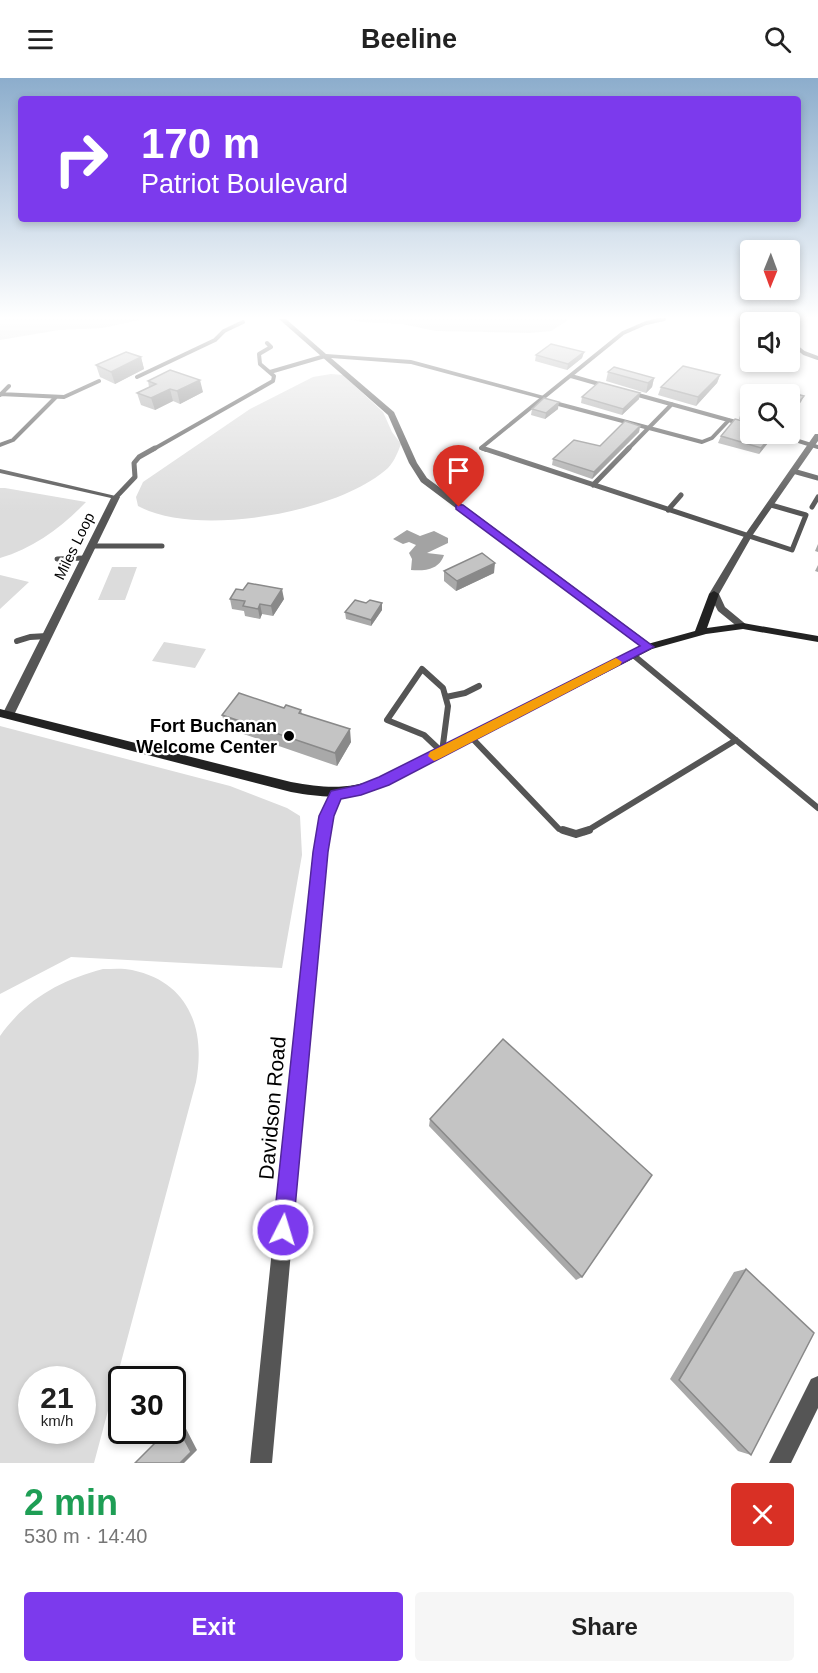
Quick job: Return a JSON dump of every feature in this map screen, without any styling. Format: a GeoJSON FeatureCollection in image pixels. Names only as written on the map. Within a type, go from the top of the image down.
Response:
{"type":"FeatureCollection","features":[{"type":"Feature","properties":{"kind":"street"},"geometry":{"type":"LineString","coordinates":[[356,384],[391,414],[413,463],[424,480],[648,647]]}},
{"type":"Feature","properties":{"kind":"street"},"geometry":{"type":"LineString","coordinates":[[489,384],[541,398]]}},
{"type":"Feature","properties":{"kind":"street"},"geometry":{"type":"LineString","coordinates":[[698,633],[714,594],[748,536],[816,442]]}},
{"type":"Feature","properties":{"kind":"street","name":"Miles Loop"},"geometry":{"type":"LineString","coordinates":[[0,471],[116,497],[47,636],[4,714]]}},
{"type":"Feature","properties":{"kind":"street"},"geometry":{"type":"LineString","coordinates":[[714,594],[721,609],[743,626]]}},
{"type":"Feature","properties":{"kind":"street"},"geometry":{"type":"LineString","coordinates":[[4,714],[291,787],[336,795],[361,790],[384,781],[648,647],[698,633],[743,626],[818,639]]}},
{"type":"Feature","properties":{"kind":"street","name":"Davidson Road"},"geometry":{"type":"LineString","coordinates":[[261,1463],[320,852],[326,816],[336,795]]}},
{"type":"Feature","properties":{"kind":"street"},"geometry":{"type":"LineString","coordinates":[[780,1463],[818,1386]]}},
{"type":"Feature","properties":{"kind":"lane"},"geometry":{"type":"LineString","coordinates":[[0,394],[64,397],[93,384]]}},
{"type":"Feature","properties":{"kind":"lane"},"geometry":{"type":"LineString","coordinates":[[116,497],[135,477],[134,464],[139,457],[271,384]]}},
{"type":"Feature","properties":{"kind":"lane"},"geometry":{"type":"LineString","coordinates":[[561,384],[481,448],[792,550],[806,515],[771,505]]}},
{"type":"Feature","properties":{"kind":"lane"},"geometry":{"type":"LineString","coordinates":[[599,384],[608,386]]}},
{"type":"Feature","properties":{"kind":"lane"},"geometry":{"type":"LineString","coordinates":[[0,394],[9,386]]}},
{"type":"Feature","properties":{"kind":"lane"},"geometry":{"type":"LineString","coordinates":[[628,392],[740,423]]}},
{"type":"Feature","properties":{"kind":"lane"},"geometry":{"type":"LineString","coordinates":[[0,446],[12,440],[56,397]]}},
{"type":"Feature","properties":{"kind":"lane"},"geometry":{"type":"LineString","coordinates":[[541,398],[614,420],[702,442],[712,438],[729,420]]}},
{"type":"Feature","properties":{"kind":"lane"},"geometry":{"type":"LineString","coordinates":[[593,485],[672,404]]}},
{"type":"Feature","properties":{"kind":"lane"},"geometry":{"type":"LineString","coordinates":[[800,439],[816,442]]}},
{"type":"Feature","properties":{"kind":"lane"},"geometry":{"type":"LineString","coordinates":[[793,471],[818,478]]}},
{"type":"Feature","properties":{"kind":"lane"},"geometry":{"type":"LineString","coordinates":[[668,510],[681,495]]}},
{"type":"Feature","properties":{"kind":"lane"},"geometry":{"type":"LineString","coordinates":[[812,507],[818,497]]}},
{"type":"Feature","properties":{"kind":"lane"},"geometry":{"type":"LineString","coordinates":[[91,546],[162,546]]}},
{"type":"Feature","properties":{"kind":"lane"},"geometry":{"type":"LineString","coordinates":[[57,559],[85,558]]}},
{"type":"Feature","properties":{"kind":"lane"},"geometry":{"type":"LineString","coordinates":[[17,641],[30,637],[47,636]]}},
{"type":"Feature","properties":{"kind":"lane"},"geometry":{"type":"LineString","coordinates":[[632,654],[818,808]]}},
{"type":"Feature","properties":{"kind":"lane"},"geometry":{"type":"LineString","coordinates":[[422,669],[443,688],[446,697],[448,706],[442,752],[433,738],[387,720],[422,669]]}},
{"type":"Feature","properties":{"kind":"lane"},"geometry":{"type":"LineString","coordinates":[[446,697],[465,693],[479,686]]}},
{"type":"Feature","properties":{"kind":"lane"},"geometry":{"type":"LineString","coordinates":[[471,737],[559,829],[576,834],[588,831],[736,740]]}},
{"type":"Feature","properties":{"kind":"shaded area"},"geometry":{"type":"Polygon","coordinates":[[[300,384],[352,384],[383,412],[392,432],[401,444],[390,466],[366,484],[303,508],[266,516],[230,520],[195,520],[163,515],[138,506],[136,497],[143,482],[250,409],[300,384]]]}},
{"type":"Feature","properties":{"kind":"shaded area"},"geometry":{"type":"Polygon","coordinates":[[[0,488],[86,502],[47,536],[24,549],[0,558],[0,488]]]}},
{"type":"Feature","properties":{"kind":"shaded area"},"geometry":{"type":"Polygon","coordinates":[[[407,530],[420,536],[434,531],[448,538],[448,543],[427,553],[444,555],[439,564],[426,570],[411,570],[412,559],[409,553],[416,545],[409,542],[403,544],[393,539],[407,530]]]}},
{"type":"Feature","properties":{"kind":"shaded area"},"geometry":{"type":"Polygon","coordinates":[[[112,567],[137,567],[125,600],[98,600],[112,567]]]}},
{"type":"Feature","properties":{"kind":"shaded area"},"geometry":{"type":"Polygon","coordinates":[[[0,575],[29,582],[0,609],[0,575]]]}},
{"type":"Feature","properties":{"kind":"shaded area"},"geometry":{"type":"Polygon","coordinates":[[[164,642],[206,649],[195,668],[152,661],[164,642]]]}},
{"type":"Feature","properties":{"kind":"shaded area"},"geometry":{"type":"Polygon","coordinates":[[[0,726],[230,786],[287,808],[300,816],[302,855],[282,968],[71,957],[0,994],[0,726]]]}},
{"type":"Feature","properties":{"kind":"shaded area"},"geometry":{"type":"Polygon","coordinates":[[[103,969],[121,969],[152,976],[167,985],[180,997],[195,1026],[198,1044],[196,1082],[120,1366],[108,1366],[108,1411],[94,1463],[0,1463],[0,1036],[21,1011],[33,1001],[73,979],[103,969]]]}},
{"type":"Feature","properties":{"kind":"building"},"geometry":{"type":"Polygon","coordinates":[[[156,384],[192,384],[177,391],[170,389],[151,398],[137,393],[156,384]]]}},
{"type":"Feature","properties":{"kind":"building"},"geometry":{"type":"Polygon","coordinates":[[[597,384],[640,393],[623,409],[582,397],[597,384]]]}},
{"type":"Feature","properties":{"kind":"building"},"geometry":{"type":"Polygon","coordinates":[[[665,384],[711,384],[698,397],[661,387],[665,384]]]}},
{"type":"Feature","properties":{"kind":"building"},"geometry":{"type":"Polygon","coordinates":[[[544,398],[559,402],[546,413],[532,409],[544,398]]]}},
{"type":"Feature","properties":{"kind":"building"},"geometry":{"type":"Polygon","coordinates":[[[735,419],[740,420],[740,442],[721,436],[735,419]]]}},
{"type":"Feature","properties":{"kind":"building"},"geometry":{"type":"Polygon","coordinates":[[[625,421],[640,426],[594,472],[553,459],[574,440],[600,446],[625,421]]]}},
{"type":"Feature","properties":{"kind":"building"},"geometry":{"type":"Polygon","coordinates":[[[748,444],[764,444],[761,448],[748,444]]]}},
{"type":"Feature","properties":{"kind":"building"},"geometry":{"type":"Polygon","coordinates":[[[482,553],[495,563],[457,581],[444,571],[482,553]]]}},
{"type":"Feature","properties":{"kind":"building"},"geometry":{"type":"Polygon","coordinates":[[[248,583],[282,589],[271,606],[260,604],[258,609],[243,606],[245,601],[230,599],[236,589],[243,590],[248,583]]]}},
{"type":"Feature","properties":{"kind":"building"},"geometry":{"type":"Polygon","coordinates":[[[355,600],[382,603],[371,620],[345,612],[355,600]]]}},
{"type":"Feature","properties":{"kind":"building"},"geometry":{"type":"Polygon","coordinates":[[[239,693],[284,708],[286,705],[301,710],[299,713],[350,729],[335,753],[222,715],[239,693]]]}},
{"type":"Feature","properties":{"kind":"building"},"geometry":{"type":"Polygon","coordinates":[[[503,1039],[652,1175],[582,1277],[430,1119],[503,1039]]]}},
{"type":"Feature","properties":{"kind":"building"},"geometry":{"type":"Polygon","coordinates":[[[746,1269],[814,1333],[751,1455],[679,1380],[746,1269]]]}},
{"type":"Feature","properties":{"kind":"building"},"geometry":{"type":"Polygon","coordinates":[[[186,1443],[191,1452],[180,1463],[135,1463],[154,1444],[186,1443]]]}},
{"type":"Feature","properties":{"kind":"slow traffic"},"geometry":{"type":"LineString","coordinates":[[434,756],[616,662]]}},
{"type":"Feature","properties":{"kind":"place","name":"Fort Buchanan Welcome Center"},"geometry":{"type":"Point","coordinates":[289,736]}},
{"type":"Feature","properties":{"kind":"route"},"geometry":{"type":"LineString","coordinates":[[283,1230],[320,852],[326,816],[336,795],[361,790],[384,781],[648,647],[459,507]]}}]}
